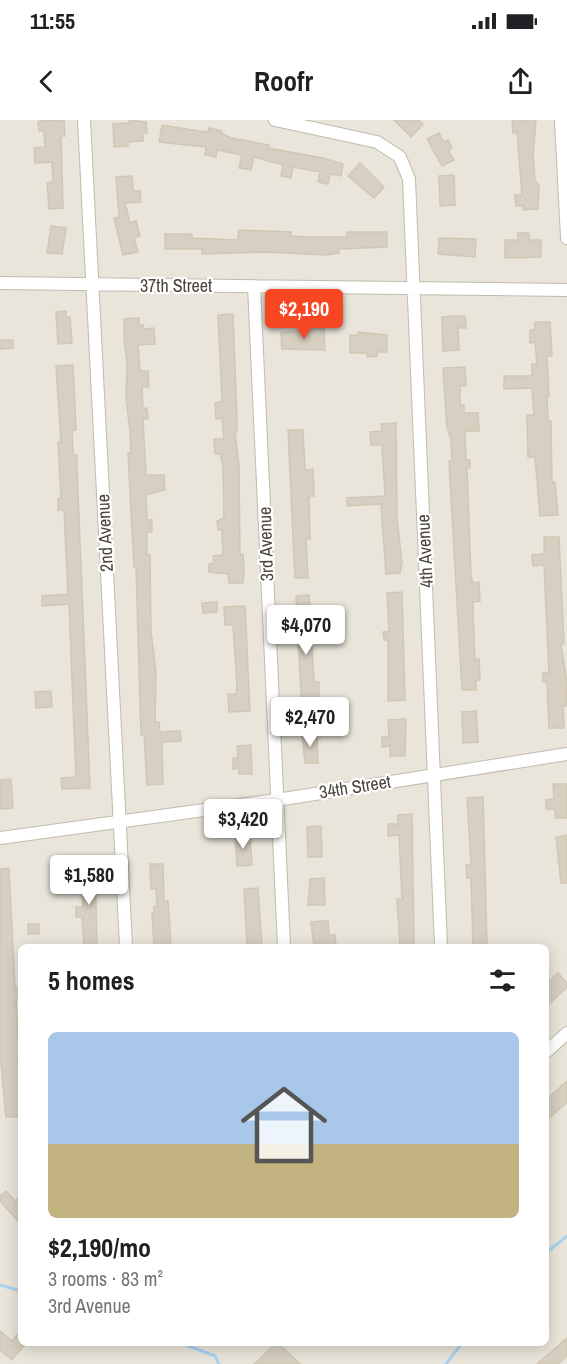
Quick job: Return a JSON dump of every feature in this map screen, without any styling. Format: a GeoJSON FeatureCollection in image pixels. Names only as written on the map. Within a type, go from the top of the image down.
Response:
{"type":"FeatureCollection","features":[{"type":"Feature","properties":{"kind":"street","name":"2nd Avenue"},"geometry":{"type":"LineString","coordinates":[[84,120],[126,944]]}},
{"type":"Feature","properties":{"kind":"street","name":"4th Avenue"},"geometry":{"type":"LineString","coordinates":[[274,120],[376,142],[400,157],[409,179],[441,944]]}},
{"type":"Feature","properties":{"kind":"street"},"geometry":{"type":"LineString","coordinates":[[561,120],[567,238]]}},
{"type":"Feature","properties":{"kind":"street","name":"37th Street"},"geometry":{"type":"LineString","coordinates":[[0,284],[567,290]]}},
{"type":"Feature","properties":{"kind":"street","name":"3rd Avenue"},"geometry":{"type":"LineString","coordinates":[[255,286],[284,944]]}},
{"type":"Feature","properties":{"kind":"street","name":"34th Street"},"geometry":{"type":"LineString","coordinates":[[0,838],[276,800],[567,754]]}},
{"type":"Feature","properties":{"kind":"street"},"geometry":{"type":"LineString","coordinates":[[549,1049],[567,1033]]}},
{"type":"Feature","properties":{"kind":"shaded area"},"geometry":{"type":"Polygon","coordinates":[[[0,120],[567,120],[567,1364],[0,1364],[0,120]]]}},
{"type":"Feature","properties":{"kind":"building"},"geometry":{"type":"Polygon","coordinates":[[[43,120],[64,121],[65,136],[61,136],[63,208],[49,209],[47,183],[53,182],[52,162],[35,163],[34,148],[45,147],[44,131],[39,131],[38,122],[43,120]]]}},
{"type":"Feature","properties":{"kind":"building"},"geometry":{"type":"Polygon","coordinates":[[[129,120],[146,122],[147,133],[143,133],[143,141],[128,142],[128,146],[114,147],[113,124],[130,123],[129,120]]]}},
{"type":"Feature","properties":{"kind":"building"},"geometry":{"type":"Polygon","coordinates":[[[394,120],[418,120],[423,124],[411,137],[394,120]]]}},
{"type":"Feature","properties":{"kind":"building"},"geometry":{"type":"Polygon","coordinates":[[[512,120],[536,120],[533,155],[535,180],[539,186],[538,209],[523,210],[523,206],[516,206],[515,195],[522,195],[517,132],[513,133],[512,120]]]}},
{"type":"Feature","properties":{"kind":"building"},"geometry":{"type":"Polygon","coordinates":[[[162,125],[208,132],[209,128],[222,131],[221,133],[231,138],[269,145],[268,148],[323,158],[343,164],[341,176],[330,174],[328,184],[318,182],[320,172],[293,167],[291,178],[281,176],[283,165],[254,157],[251,170],[239,168],[242,155],[217,150],[216,157],[205,155],[206,147],[159,142],[162,125]]]}},
{"type":"Feature","properties":{"kind":"building"},"geometry":{"type":"Polygon","coordinates":[[[439,133],[444,142],[448,140],[452,148],[448,150],[454,160],[442,166],[427,139],[439,133]]]}},
{"type":"Feature","properties":{"kind":"building"},"geometry":{"type":"Polygon","coordinates":[[[360,163],[384,187],[374,198],[348,176],[360,163]]]}},
{"type":"Feature","properties":{"kind":"building"},"geometry":{"type":"Polygon","coordinates":[[[454,175],[455,205],[440,206],[439,176],[454,175]]]}},
{"type":"Feature","properties":{"kind":"building"},"geometry":{"type":"Polygon","coordinates":[[[132,176],[133,191],[140,191],[141,202],[125,203],[130,223],[136,221],[140,236],[134,238],[138,252],[123,255],[114,218],[119,217],[116,177],[132,176]]]}},
{"type":"Feature","properties":{"kind":"building"},"geometry":{"type":"Polygon","coordinates":[[[51,226],[66,228],[62,254],[47,253],[51,226]]]}},
{"type":"Feature","properties":{"kind":"building"},"geometry":{"type":"Polygon","coordinates":[[[239,230],[291,232],[291,236],[307,237],[347,237],[347,232],[387,232],[387,247],[339,249],[339,253],[326,255],[266,252],[202,254],[202,249],[165,249],[165,234],[192,234],[192,238],[238,240],[239,230]]]}},
{"type":"Feature","properties":{"kind":"building"},"geometry":{"type":"Polygon","coordinates":[[[518,233],[529,233],[529,240],[541,240],[541,257],[505,258],[505,240],[518,240],[518,233]]]}},
{"type":"Feature","properties":{"kind":"building"},"geometry":{"type":"Polygon","coordinates":[[[439,238],[476,239],[475,257],[438,254],[439,238]]]}},
{"type":"Feature","properties":{"kind":"building"},"geometry":{"type":"Polygon","coordinates":[[[66,311],[66,317],[70,317],[72,343],[58,344],[56,312],[66,311]]]}},
{"type":"Feature","properties":{"kind":"building"},"geometry":{"type":"Polygon","coordinates":[[[233,314],[237,419],[237,432],[235,432],[239,465],[240,555],[243,554],[243,583],[229,583],[228,574],[209,572],[209,564],[214,563],[213,556],[223,555],[222,530],[218,530],[217,521],[224,518],[223,466],[220,454],[215,454],[214,439],[224,439],[222,418],[216,419],[215,403],[222,402],[218,315],[233,314]]]}},
{"type":"Feature","properties":{"kind":"building"},"geometry":{"type":"Polygon","coordinates":[[[465,316],[466,328],[458,328],[459,350],[443,351],[442,317],[465,316]]]}},
{"type":"Feature","properties":{"kind":"building"},"geometry":{"type":"Polygon","coordinates":[[[139,318],[139,325],[143,325],[143,329],[154,328],[155,344],[138,345],[140,371],[148,371],[149,387],[142,387],[143,409],[147,408],[148,419],[143,419],[146,475],[164,475],[165,490],[146,495],[147,520],[152,520],[152,532],[147,532],[147,555],[150,555],[151,632],[156,672],[155,722],[159,722],[160,732],[180,731],[181,741],[162,742],[163,784],[147,785],[144,735],[141,735],[136,567],[134,567],[128,453],[131,453],[124,338],[124,319],[139,318]]]}},
{"type":"Feature","properties":{"kind":"building"},"geometry":{"type":"Polygon","coordinates":[[[535,322],[550,322],[552,356],[547,356],[548,421],[551,421],[552,482],[555,482],[558,515],[540,516],[535,457],[528,457],[527,415],[534,415],[532,388],[504,389],[504,376],[532,376],[532,364],[537,364],[535,342],[530,343],[530,330],[535,329],[535,322]]]}},
{"type":"Feature","properties":{"kind":"building"},"geometry":{"type":"Polygon","coordinates":[[[324,328],[325,350],[282,349],[281,333],[324,328]]]}},
{"type":"Feature","properties":{"kind":"building"},"geometry":{"type":"Polygon","coordinates":[[[358,332],[387,335],[387,352],[377,352],[377,356],[367,357],[367,353],[350,353],[350,335],[358,335],[358,332]]]}},
{"type":"Feature","properties":{"kind":"building"},"geometry":{"type":"Polygon","coordinates":[[[0,340],[13,340],[13,348],[0,349],[0,340]]]}},
{"type":"Feature","properties":{"kind":"building"},"geometry":{"type":"Polygon","coordinates":[[[73,365],[76,430],[72,430],[73,455],[77,455],[90,788],[62,789],[61,778],[76,777],[69,604],[42,606],[42,596],[68,594],[64,510],[58,510],[58,499],[61,498],[58,442],[61,442],[56,366],[73,365]]]}},
{"type":"Feature","properties":{"kind":"building"},"geometry":{"type":"Polygon","coordinates":[[[465,367],[466,386],[460,386],[460,405],[464,405],[464,413],[478,413],[479,431],[465,431],[466,460],[470,460],[470,468],[467,468],[471,576],[473,583],[479,582],[480,601],[473,602],[475,660],[479,659],[480,680],[476,680],[476,690],[462,690],[449,461],[452,461],[451,439],[447,427],[443,368],[465,367]]]}},
{"type":"Feature","properties":{"kind":"building"},"geometry":{"type":"Polygon","coordinates":[[[396,423],[397,518],[402,562],[400,573],[386,574],[381,504],[347,506],[347,498],[385,496],[382,445],[371,445],[370,432],[382,431],[381,424],[396,423]]]}},
{"type":"Feature","properties":{"kind":"building"},"geometry":{"type":"Polygon","coordinates":[[[288,430],[303,430],[305,470],[313,469],[314,496],[309,496],[310,539],[306,539],[308,578],[295,578],[288,430]]]}},
{"type":"Feature","properties":{"kind":"building"},"geometry":{"type":"Polygon","coordinates":[[[544,537],[559,537],[564,644],[561,644],[567,683],[566,706],[563,706],[564,728],[549,728],[547,682],[543,682],[543,673],[549,672],[544,565],[533,566],[532,555],[544,554],[544,537]]]}},
{"type":"Feature","properties":{"kind":"building"},"geometry":{"type":"Polygon","coordinates":[[[402,592],[405,700],[388,701],[388,640],[384,640],[383,632],[389,631],[387,593],[402,592]]]}},
{"type":"Feature","properties":{"kind":"building"},"geometry":{"type":"Polygon","coordinates":[[[309,595],[314,682],[319,682],[319,694],[318,710],[302,711],[296,596],[309,595]]]}},
{"type":"Feature","properties":{"kind":"building"},"geometry":{"type":"Polygon","coordinates":[[[217,602],[217,612],[203,613],[202,603],[217,602]]]}},
{"type":"Feature","properties":{"kind":"building"},"geometry":{"type":"Polygon","coordinates":[[[245,606],[250,711],[229,712],[228,694],[236,694],[237,685],[233,625],[225,625],[224,607],[245,606]]]}},
{"type":"Feature","properties":{"kind":"building"},"geometry":{"type":"Polygon","coordinates":[[[51,691],[52,707],[36,708],[35,692],[51,691]]]}},
{"type":"Feature","properties":{"kind":"building"},"geometry":{"type":"Polygon","coordinates":[[[476,711],[478,742],[463,743],[462,712],[476,711]]]}},
{"type":"Feature","properties":{"kind":"building"},"geometry":{"type":"Polygon","coordinates":[[[406,719],[405,756],[390,756],[390,746],[382,747],[382,737],[389,737],[388,720],[406,719]]]}},
{"type":"Feature","properties":{"kind":"building"},"geometry":{"type":"Polygon","coordinates":[[[302,734],[317,734],[318,763],[305,763],[302,734]]]}},
{"type":"Feature","properties":{"kind":"building"},"geometry":{"type":"Polygon","coordinates":[[[251,745],[252,774],[239,774],[239,768],[233,769],[233,758],[238,758],[237,746],[251,745]]]}},
{"type":"Feature","properties":{"kind":"building"},"geometry":{"type":"Polygon","coordinates":[[[11,779],[13,808],[0,809],[0,780],[11,779]]]}},
{"type":"Feature","properties":{"kind":"building"},"geometry":{"type":"Polygon","coordinates":[[[553,784],[567,784],[567,818],[555,818],[555,809],[546,809],[546,800],[554,799],[553,784]]]}},
{"type":"Feature","properties":{"kind":"building"},"geometry":{"type":"Polygon","coordinates":[[[483,797],[487,944],[473,944],[471,878],[467,878],[466,865],[471,864],[467,798],[483,797]]]}},
{"type":"Feature","properties":{"kind":"building"},"geometry":{"type":"Polygon","coordinates":[[[412,814],[414,944],[400,944],[397,899],[402,899],[399,835],[388,836],[388,824],[398,824],[398,815],[412,814]]]}},
{"type":"Feature","properties":{"kind":"building"},"geometry":{"type":"Polygon","coordinates":[[[321,826],[322,857],[308,857],[307,827],[321,826]]]}},
{"type":"Feature","properties":{"kind":"building"},"geometry":{"type":"Polygon","coordinates":[[[250,833],[252,865],[237,866],[235,834],[250,833]]]}},
{"type":"Feature","properties":{"kind":"building"},"geometry":{"type":"Polygon","coordinates":[[[567,835],[567,883],[561,883],[556,837],[567,835]]]}},
{"type":"Feature","properties":{"kind":"building"},"geometry":{"type":"Polygon","coordinates":[[[150,864],[163,864],[164,901],[168,901],[171,944],[154,944],[152,913],[154,913],[154,907],[157,907],[156,889],[151,889],[150,864]]]}},
{"type":"Feature","properties":{"kind":"building"},"geometry":{"type":"Polygon","coordinates":[[[95,865],[97,944],[84,944],[82,917],[76,917],[76,907],[83,907],[81,866],[95,865]]]}},
{"type":"Feature","properties":{"kind":"building"},"geometry":{"type":"Polygon","coordinates":[[[9,868],[15,988],[18,988],[18,998],[16,998],[18,1117],[6,1117],[0,1054],[0,869],[9,868]]]}},
{"type":"Feature","properties":{"kind":"building"},"geometry":{"type":"Polygon","coordinates":[[[324,878],[325,905],[308,905],[310,879],[324,878]]]}},
{"type":"Feature","properties":{"kind":"building"},"geometry":{"type":"Polygon","coordinates":[[[258,888],[262,944],[247,944],[244,889],[258,888]]]}},
{"type":"Feature","properties":{"kind":"building"},"geometry":{"type":"Polygon","coordinates":[[[328,921],[329,935],[335,935],[336,944],[314,944],[311,922],[328,921]]]}},
{"type":"Feature","properties":{"kind":"building"},"geometry":{"type":"Polygon","coordinates":[[[28,924],[39,924],[39,934],[28,934],[28,924]]]}},
{"type":"Feature","properties":{"kind":"building"},"geometry":{"type":"Polygon","coordinates":[[[558,973],[567,983],[567,987],[549,1004],[549,981],[558,973]]]}},
{"type":"Feature","properties":{"kind":"building"},"geometry":{"type":"Polygon","coordinates":[[[567,1081],[567,1102],[549,1118],[549,1097],[567,1081]]]}},
{"type":"Feature","properties":{"kind":"building"},"geometry":{"type":"Polygon","coordinates":[[[6,1191],[15,1201],[18,1198],[18,1221],[0,1201],[0,1196],[6,1191]]]}},
{"type":"Feature","properties":{"kind":"building"},"geometry":{"type":"Polygon","coordinates":[[[0,1331],[12,1341],[18,1334],[18,1346],[24,1346],[12,1360],[0,1350],[0,1331]]]}},
{"type":"Feature","properties":{"kind":"building"},"geometry":{"type":"Polygon","coordinates":[[[567,1338],[567,1356],[558,1364],[537,1364],[567,1338]]]}},
{"type":"Feature","properties":{"kind":"building"},"geometry":{"type":"Polygon","coordinates":[[[273,1346],[281,1346],[300,1364],[254,1364],[273,1346]]]}},
{"type":"Feature","properties":{"kind":"waterway"},"geometry":{"type":"LineString","coordinates":[[549,1251],[567,1236]]}},
{"type":"Feature","properties":{"kind":"waterway"},"geometry":{"type":"LineString","coordinates":[[0,1285],[18,1290]]}},
{"type":"Feature","properties":{"kind":"waterway"},"geometry":{"type":"LineString","coordinates":[[189,1346],[215,1356],[219,1364]]}},
{"type":"Feature","properties":{"kind":"waterway"},"geometry":{"type":"LineString","coordinates":[[446,1364],[460,1346]]}}]}
